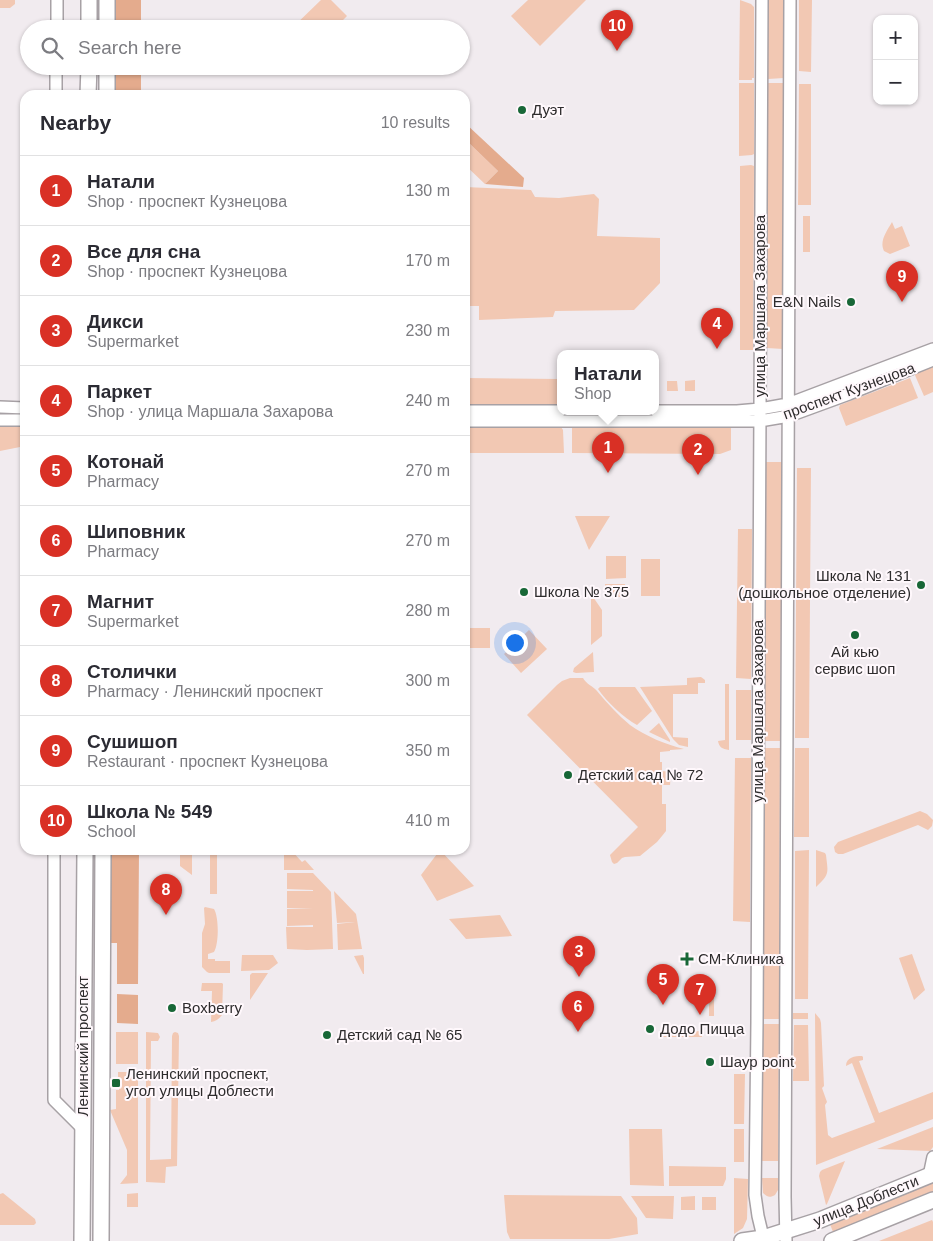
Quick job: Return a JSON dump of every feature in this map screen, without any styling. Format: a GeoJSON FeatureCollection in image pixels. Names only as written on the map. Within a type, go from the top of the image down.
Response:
{"type":"FeatureCollection","features":[{"type":"Feature","properties":{"kind":"main road"},"geometry":{"type":"LineString","coordinates":[[89,0],[89,20]]}},
{"type":"Feature","properties":{"kind":"main road"},"geometry":{"type":"LineString","coordinates":[[107,20],[108,0]]}},
{"type":"Feature","properties":{"kind":"main road"},"geometry":{"type":"LineString","coordinates":[[88,90],[89,75]]}},
{"type":"Feature","properties":{"kind":"main road"},"geometry":{"type":"LineString","coordinates":[[107,75],[107,90]]}},
{"type":"Feature","properties":{"kind":"main road","name":"Ленинский проспект"},"geometry":{"type":"LineString","coordinates":[[82,1241],[84,855]]}},
{"type":"Feature","properties":{"kind":"main road","name":"Ленинский проспект"},"geometry":{"type":"LineString","coordinates":[[101,1241],[103,855]]}},
{"type":"Feature","properties":{"kind":"main road","name":"улица Доблести"},"geometry":{"type":"LineString","coordinates":[[742,1241],[785,1237],[820,1220],[931,1175]]}},
{"type":"Feature","properties":{"kind":"main road","name":"улица Доблести"},"geometry":{"type":"LineString","coordinates":[[832,1241],[933,1200]]}},
{"type":"Feature","properties":{"kind":"street"},"geometry":{"type":"LineString","coordinates":[[57,0],[57,20]]}},
{"type":"Feature","properties":{"kind":"street","name":"улица Маршала Захарова"},"geometry":{"type":"LineString","coordinates":[[762,0],[756,1194],[763,1240]]}},
{"type":"Feature","properties":{"kind":"street","name":"улица Маршала Захарова"},"geometry":{"type":"LineString","coordinates":[[785,1237],[790,0]]}},
{"type":"Feature","properties":{"kind":"street"},"geometry":{"type":"LineString","coordinates":[[56,75],[56,90]]}},
{"type":"Feature","properties":{"kind":"street","name":"проспект Кузнецова"},"geometry":{"type":"LineString","coordinates":[[788,410],[933,349]]}},
{"type":"Feature","properties":{"kind":"street","name":"проспект Кузнецова"},"geometry":{"type":"LineString","coordinates":[[470,421],[760,415],[788,410],[849,394],[933,360]]}},
{"type":"Feature","properties":{"kind":"street"},"geometry":{"type":"LineString","coordinates":[[0,407],[20,408]]}},
{"type":"Feature","properties":{"kind":"street"},"geometry":{"type":"LineString","coordinates":[[470,411],[557,411]]}},
{"type":"Feature","properties":{"kind":"street","name":"проспект Кузнецова"},"geometry":{"type":"LineString","coordinates":[[659,411],[737,411],[760,415]]}},
{"type":"Feature","properties":{"kind":"street"},"geometry":{"type":"LineString","coordinates":[[0,420],[20,420]]}},
{"type":"Feature","properties":{"kind":"street"},"geometry":{"type":"LineString","coordinates":[[54,855],[54,1100],[83,1129]]}},
{"type":"Feature","properties":{"kind":"street"},"geometry":{"type":"LineString","coordinates":[[931,1175],[933,1157]]}},
{"type":"Feature","properties":{"kind":"shaded area"},"geometry":{"type":"Polygon","coordinates":[[[0,0],[15,0],[15,4],[10,8],[0,8],[0,0]]]}},
{"type":"Feature","properties":{"kind":"shaded area"},"geometry":{"type":"Polygon","coordinates":[[[116,0],[141,0],[141,20],[115,20],[116,0]]]}},
{"type":"Feature","properties":{"kind":"shaded area"},"geometry":{"type":"Polygon","coordinates":[[[321,0],[331,0],[347,16],[343,20],[300,20],[321,0]]]}},
{"type":"Feature","properties":{"kind":"shaded area"},"geometry":{"type":"Polygon","coordinates":[[[528,0],[586,0],[540,46],[511,16],[528,0]]]}},
{"type":"Feature","properties":{"kind":"shaded area"},"geometry":{"type":"Polygon","coordinates":[[[740,0],[754,7],[754,78],[752,80],[739,80],[740,0]]]}},
{"type":"Feature","properties":{"kind":"shaded area"},"geometry":{"type":"Polygon","coordinates":[[[768,0],[784,0],[784,78],[768,79],[768,0]]]}},
{"type":"Feature","properties":{"kind":"shaded area"},"geometry":{"type":"Polygon","coordinates":[[[799,0],[812,0],[811,72],[799,71],[799,0]]]}},
{"type":"Feature","properties":{"kind":"shaded area"},"geometry":{"type":"Polygon","coordinates":[[[115,75],[141,75],[141,90],[115,90],[115,75]]]}},
{"type":"Feature","properties":{"kind":"shaded area"},"geometry":{"type":"Polygon","coordinates":[[[739,83],[754,83],[754,154],[752,155],[739,156],[739,83]]]}},
{"type":"Feature","properties":{"kind":"shaded area"},"geometry":{"type":"Polygon","coordinates":[[[768,83],[784,83],[783,349],[767,348],[768,83]]]}},
{"type":"Feature","properties":{"kind":"shaded area"},"geometry":{"type":"Polygon","coordinates":[[[799,84],[811,84],[811,205],[798,205],[799,84]]]}},
{"type":"Feature","properties":{"kind":"shaded area"},"geometry":{"type":"Polygon","coordinates":[[[470,128],[524,178],[523,187],[485,184],[498,171],[470,144],[470,128]]]}},
{"type":"Feature","properties":{"kind":"shaded area"},"geometry":{"type":"Polygon","coordinates":[[[470,144],[498,171],[485,184],[470,170],[470,144]]]}},
{"type":"Feature","properties":{"kind":"shaded area"},"geometry":{"type":"Polygon","coordinates":[[[740,166],[754,166],[753,350],[740,350],[740,166]]]}},
{"type":"Feature","properties":{"kind":"shaded area"},"geometry":{"type":"Polygon","coordinates":[[[470,187],[531,190],[535,197],[559,198],[594,194],[599,199],[597,236],[660,238],[660,283],[634,310],[555,311],[553,317],[479,320],[479,306],[470,306],[470,187]]]}},
{"type":"Feature","properties":{"kind":"shaded area"},"geometry":{"type":"Polygon","coordinates":[[[803,216],[810,216],[810,252],[803,252],[803,216]]]}},
{"type":"Feature","properties":{"kind":"shaded area"},"geometry":{"type":"Polygon","coordinates":[[[892,222],[895,229],[902,226],[910,246],[890,254],[884,251],[882,244],[892,222]]]}},
{"type":"Feature","properties":{"kind":"shaded area"},"geometry":{"type":"Polygon","coordinates":[[[933,366],[933,392],[924,396],[914,373],[933,366]]]}},
{"type":"Feature","properties":{"kind":"shaded area"},"geometry":{"type":"Polygon","coordinates":[[[470,378],[557,379],[557,405],[470,405],[470,378]]]}},
{"type":"Feature","properties":{"kind":"shaded area"},"geometry":{"type":"Polygon","coordinates":[[[910,378],[918,398],[846,426],[839,408],[840,405],[910,378]]]}},
{"type":"Feature","properties":{"kind":"shaded area"},"geometry":{"type":"Polygon","coordinates":[[[695,380],[695,391],[685,391],[685,381],[695,380]]]}},
{"type":"Feature","properties":{"kind":"shaded area"},"geometry":{"type":"Polygon","coordinates":[[[667,381],[677,381],[678,391],[667,391],[667,381]]]}},
{"type":"Feature","properties":{"kind":"shaded area"},"geometry":{"type":"Polygon","coordinates":[[[0,425],[20,426],[20,447],[0,451],[0,425]]]}},
{"type":"Feature","properties":{"kind":"shaded area"},"geometry":{"type":"Polygon","coordinates":[[[470,427],[561,427],[563,430],[564,453],[470,453],[470,427]]]}},
{"type":"Feature","properties":{"kind":"shaded area"},"geometry":{"type":"Polygon","coordinates":[[[572,427],[731,428],[731,450],[720,454],[572,453],[572,427]]]}},
{"type":"Feature","properties":{"kind":"shaded area"},"geometry":{"type":"Polygon","coordinates":[[[766,462],[782,462],[780,741],[764,741],[766,462]]]}},
{"type":"Feature","properties":{"kind":"shaded area"},"geometry":{"type":"Polygon","coordinates":[[[797,468],[811,468],[809,738],[795,738],[797,468]]]}},
{"type":"Feature","properties":{"kind":"shaded area"},"geometry":{"type":"Polygon","coordinates":[[[575,516],[610,516],[589,550],[575,516]]]}},
{"type":"Feature","properties":{"kind":"shaded area"},"geometry":{"type":"Polygon","coordinates":[[[738,529],[752,529],[751,679],[736,678],[738,529]]]}},
{"type":"Feature","properties":{"kind":"shaded area"},"geometry":{"type":"Polygon","coordinates":[[[606,556],[626,556],[626,578],[606,579],[606,556]]]}},
{"type":"Feature","properties":{"kind":"shaded area"},"geometry":{"type":"Polygon","coordinates":[[[641,559],[660,559],[660,596],[641,596],[641,559]]]}},
{"type":"Feature","properties":{"kind":"shaded area"},"geometry":{"type":"Polygon","coordinates":[[[605,584],[625,584],[626,597],[605,597],[605,584]]]}},
{"type":"Feature","properties":{"kind":"shaded area"},"geometry":{"type":"Polygon","coordinates":[[[591,594],[602,610],[602,636],[591,645],[591,594]]]}},
{"type":"Feature","properties":{"kind":"shaded area"},"geometry":{"type":"Polygon","coordinates":[[[470,628],[490,628],[490,648],[470,648],[470,628]]]}},
{"type":"Feature","properties":{"kind":"shaded area"},"geometry":{"type":"Polygon","coordinates":[[[529,630],[547,649],[521,673],[504,654],[529,630]]]}},
{"type":"Feature","properties":{"kind":"shaded area"},"geometry":{"type":"Polygon","coordinates":[[[593,652],[594,672],[573,672],[574,668],[593,652]]]}},
{"type":"Feature","properties":{"kind":"shaded area"},"geometry":{"type":"Polygon","coordinates":[[[701,677],[705,680],[705,683],[698,683],[698,694],[673,694],[673,737],[688,738],[688,747],[679,745],[673,739],[640,687],[687,685],[687,678],[701,677]]]}},
{"type":"Feature","properties":{"kind":"shaded area"},"geometry":{"type":"Polygon","coordinates":[[[570,678],[583,678],[621,717],[642,733],[656,740],[684,749],[660,752],[662,771],[671,772],[670,785],[662,785],[662,804],[666,804],[666,831],[657,842],[640,856],[625,857],[614,864],[612,862],[610,855],[638,827],[527,715],[557,685],[570,678]]]}},
{"type":"Feature","properties":{"kind":"shaded area"},"geometry":{"type":"Polygon","coordinates":[[[725,684],[729,684],[729,750],[721,747],[718,741],[725,740],[725,684]]]}},
{"type":"Feature","properties":{"kind":"shaded area"},"geometry":{"type":"Polygon","coordinates":[[[600,687],[635,687],[652,711],[637,725],[611,704],[598,689],[600,687]]]}},
{"type":"Feature","properties":{"kind":"shaded area"},"geometry":{"type":"Polygon","coordinates":[[[736,690],[751,690],[751,740],[736,740],[736,690]]]}},
{"type":"Feature","properties":{"kind":"shaded area"},"geometry":{"type":"Polygon","coordinates":[[[659,723],[670,740],[670,742],[649,732],[659,723]]]}},
{"type":"Feature","properties":{"kind":"shaded area"},"geometry":{"type":"Polygon","coordinates":[[[764,748],[780,748],[779,1019],[763,1019],[764,748]]]}},
{"type":"Feature","properties":{"kind":"shaded area"},"geometry":{"type":"Polygon","coordinates":[[[795,748],[809,748],[809,837],[794,837],[795,748]]]}},
{"type":"Feature","properties":{"kind":"shaded area"},"geometry":{"type":"Polygon","coordinates":[[[735,758],[751,758],[750,922],[733,921],[735,758]]]}},
{"type":"Feature","properties":{"kind":"shaded area"},"geometry":{"type":"Polygon","coordinates":[[[920,811],[927,814],[933,820],[932,826],[928,830],[918,825],[843,854],[835,852],[834,847],[838,842],[920,811]]]}},
{"type":"Feature","properties":{"kind":"shaded area"},"geometry":{"type":"Polygon","coordinates":[[[809,850],[808,999],[795,999],[795,851],[809,850]]]}},
{"type":"Feature","properties":{"kind":"shaded area"},"geometry":{"type":"Polygon","coordinates":[[[816,850],[826,855],[827,873],[816,887],[816,850]]]}},
{"type":"Feature","properties":{"kind":"shaded area"},"geometry":{"type":"Polygon","coordinates":[[[111,855],[139,855],[138,984],[117,984],[117,943],[111,943],[111,855]]]}},
{"type":"Feature","properties":{"kind":"shaded area"},"geometry":{"type":"Polygon","coordinates":[[[180,855],[192,855],[192,875],[180,866],[180,855]]]}},
{"type":"Feature","properties":{"kind":"shaded area"},"geometry":{"type":"Polygon","coordinates":[[[210,855],[217,855],[217,894],[210,894],[210,855]]]}},
{"type":"Feature","properties":{"kind":"shaded area"},"geometry":{"type":"Polygon","coordinates":[[[284,855],[296,855],[302,862],[305,860],[314,870],[284,870],[284,855]]]}},
{"type":"Feature","properties":{"kind":"shaded area"},"geometry":{"type":"Polygon","coordinates":[[[436,855],[445,855],[474,886],[437,901],[421,875],[436,855]]]}},
{"type":"Feature","properties":{"kind":"shaded area"},"geometry":{"type":"Polygon","coordinates":[[[287,873],[313,873],[331,892],[333,949],[287,949],[286,927],[313,927],[313,925],[287,926],[287,909],[313,908],[287,908],[287,891],[313,890],[287,889],[287,873]]]}},
{"type":"Feature","properties":{"kind":"shaded area"},"geometry":{"type":"Polygon","coordinates":[[[334,891],[356,914],[362,949],[338,950],[337,924],[355,922],[337,923],[334,891]]]}},
{"type":"Feature","properties":{"kind":"shaded area"},"geometry":{"type":"Polygon","coordinates":[[[205,907],[214,909],[218,924],[216,948],[214,952],[208,954],[208,959],[230,961],[230,973],[209,973],[202,967],[202,933],[205,924],[205,907]]]}},
{"type":"Feature","properties":{"kind":"shaded area"},"geometry":{"type":"Polygon","coordinates":[[[500,915],[512,936],[466,939],[449,919],[500,915]]]}},
{"type":"Feature","properties":{"kind":"shaded area"},"geometry":{"type":"Polygon","coordinates":[[[912,954],[925,990],[914,1000],[899,958],[912,954]]]}},
{"type":"Feature","properties":{"kind":"shaded area"},"geometry":{"type":"Polygon","coordinates":[[[242,955],[273,955],[278,963],[269,970],[241,971],[242,955]]]}},
{"type":"Feature","properties":{"kind":"shaded area"},"geometry":{"type":"Polygon","coordinates":[[[363,955],[364,958],[364,974],[354,956],[363,955]]]}},
{"type":"Feature","properties":{"kind":"shaded area"},"geometry":{"type":"Polygon","coordinates":[[[252,973],[268,973],[250,1000],[250,975],[252,973]]]}},
{"type":"Feature","properties":{"kind":"shaded area"},"geometry":{"type":"Polygon","coordinates":[[[202,983],[223,984],[222,1015],[213,1022],[211,1022],[212,991],[201,991],[202,983]]]}},
{"type":"Feature","properties":{"kind":"shaded area"},"geometry":{"type":"Polygon","coordinates":[[[709,984],[714,984],[714,1016],[709,1016],[709,984]]]}},
{"type":"Feature","properties":{"kind":"shaded area"},"geometry":{"type":"Polygon","coordinates":[[[117,994],[138,995],[138,1024],[117,1023],[117,994]]]}},
{"type":"Feature","properties":{"kind":"shaded area"},"geometry":{"type":"Polygon","coordinates":[[[793,1013],[808,1013],[808,1019],[793,1019],[793,1013]]]}},
{"type":"Feature","properties":{"kind":"shaded area"},"geometry":{"type":"Polygon","coordinates":[[[815,1013],[821,1023],[824,1086],[822,1088],[827,1102],[825,1105],[828,1135],[832,1138],[875,1122],[852,1063],[846,1066],[849,1059],[857,1056],[863,1057],[863,1060],[859,1061],[879,1113],[933,1092],[933,1119],[816,1165],[815,1013]]]}},
{"type":"Feature","properties":{"kind":"shaded area"},"geometry":{"type":"Polygon","coordinates":[[[763,1024],[779,1024],[778,1161],[762,1161],[763,1024]]]}},
{"type":"Feature","properties":{"kind":"shaded area"},"geometry":{"type":"Polygon","coordinates":[[[794,1025],[808,1025],[809,1081],[793,1081],[794,1025]]]}},
{"type":"Feature","properties":{"kind":"shaded area"},"geometry":{"type":"Polygon","coordinates":[[[660,1031],[675,1033],[702,1031],[702,1037],[660,1037],[660,1031]]]}},
{"type":"Feature","properties":{"kind":"shaded area"},"geometry":{"type":"Polygon","coordinates":[[[116,1032],[138,1032],[138,1064],[116,1064],[116,1032]]]}},
{"type":"Feature","properties":{"kind":"shaded area"},"geometry":{"type":"Polygon","coordinates":[[[146,1032],[158,1033],[160,1037],[158,1041],[151,1041],[150,1160],[171,1159],[172,1036],[175,1032],[179,1036],[177,1166],[166,1167],[165,1183],[146,1182],[146,1032]]]}},
{"type":"Feature","properties":{"kind":"shaded area"},"geometry":{"type":"Polygon","coordinates":[[[118,1072],[138,1072],[138,1183],[120,1184],[127,1175],[127,1150],[110,1110],[116,1109],[116,1090],[119,1090],[118,1072]]]}},
{"type":"Feature","properties":{"kind":"shaded area"},"geometry":{"type":"Polygon","coordinates":[[[734,1074],[745,1074],[744,1124],[734,1124],[734,1074]]]}},
{"type":"Feature","properties":{"kind":"shaded area"},"geometry":{"type":"Polygon","coordinates":[[[933,1127],[933,1147],[930,1151],[877,1149],[933,1127]]]}},
{"type":"Feature","properties":{"kind":"shaded area"},"geometry":{"type":"Polygon","coordinates":[[[629,1129],[662,1129],[664,1186],[630,1185],[629,1129]]]}},
{"type":"Feature","properties":{"kind":"shaded area"},"geometry":{"type":"Polygon","coordinates":[[[734,1129],[744,1129],[744,1162],[734,1162],[734,1129]]]}},
{"type":"Feature","properties":{"kind":"shaded area"},"geometry":{"type":"Polygon","coordinates":[[[845,1161],[826,1205],[819,1176],[820,1172],[845,1161]]]}},
{"type":"Feature","properties":{"kind":"shaded area"},"geometry":{"type":"Polygon","coordinates":[[[669,1166],[726,1167],[726,1179],[723,1186],[669,1186],[669,1166]]]}},
{"type":"Feature","properties":{"kind":"shaded area"},"geometry":{"type":"Polygon","coordinates":[[[734,1178],[748,1179],[747,1219],[743,1228],[734,1234],[734,1178]]]}},
{"type":"Feature","properties":{"kind":"shaded area"},"geometry":{"type":"Polygon","coordinates":[[[762,1178],[778,1178],[778,1190],[772,1197],[763,1193],[762,1178]]]}},
{"type":"Feature","properties":{"kind":"shaded area"},"geometry":{"type":"Polygon","coordinates":[[[933,1183],[933,1192],[833,1232],[830,1224],[933,1183]]]}},
{"type":"Feature","properties":{"kind":"shaded area"},"geometry":{"type":"Polygon","coordinates":[[[3,1193],[35,1219],[36,1223],[34,1225],[0,1225],[0,1194],[3,1193]]]}},
{"type":"Feature","properties":{"kind":"shaded area"},"geometry":{"type":"Polygon","coordinates":[[[138,1193],[138,1207],[127,1207],[127,1194],[138,1193]]]}},
{"type":"Feature","properties":{"kind":"shaded area"},"geometry":{"type":"Polygon","coordinates":[[[504,1195],[621,1196],[637,1218],[638,1234],[609,1239],[510,1239],[507,1232],[504,1195]]]}},
{"type":"Feature","properties":{"kind":"shaded area"},"geometry":{"type":"Polygon","coordinates":[[[631,1196],[674,1196],[673,1219],[646,1218],[631,1196]]]}},
{"type":"Feature","properties":{"kind":"shaded area"},"geometry":{"type":"Polygon","coordinates":[[[695,1196],[695,1210],[681,1210],[681,1197],[695,1196]]]}},
{"type":"Feature","properties":{"kind":"shaded area"},"geometry":{"type":"Polygon","coordinates":[[[702,1197],[716,1197],[716,1210],[702,1210],[702,1197]]]}},
{"type":"Feature","properties":{"kind":"shaded area"},"geometry":{"type":"Polygon","coordinates":[[[932,1220],[933,1241],[879,1241],[932,1220]]]}},
{"type":"Feature","properties":{"kind":"place","name":"Школа № 549"},"geometry":{"type":"Point","coordinates":[617,51]}},
{"type":"Feature","properties":{"kind":"place","name":"Дуэт"},"geometry":{"type":"Point","coordinates":[522,110]}},
{"type":"Feature","properties":{"kind":"place","name":"E&N Nails"},"geometry":{"type":"Point","coordinates":[851,302]}},
{"type":"Feature","properties":{"kind":"place","name":"Сушишоп"},"geometry":{"type":"Point","coordinates":[902,302]}},
{"type":"Feature","properties":{"kind":"place","name":"Паркет"},"geometry":{"type":"Point","coordinates":[717,349]}},
{"type":"Feature","properties":{"kind":"place","name":"Натали"},"geometry":{"type":"Point","coordinates":[608,473]}},
{"type":"Feature","properties":{"kind":"place","name":"Все для сна"},"geometry":{"type":"Point","coordinates":[698,475]}},
{"type":"Feature","properties":{"kind":"place","name":"Школа № 131 (дошкольное отделение)"},"geometry":{"type":"Point","coordinates":[921,585]}},
{"type":"Feature","properties":{"kind":"place","name":"Школа № 375"},"geometry":{"type":"Point","coordinates":[524,592]}},
{"type":"Feature","properties":{"kind":"place","name":"Ай кью сервис шоп"},"geometry":{"type":"Point","coordinates":[855,635]}},
{"type":"Feature","properties":{"kind":"place","name":"Детский сад № 72"},"geometry":{"type":"Point","coordinates":[568,775]}},
{"type":"Feature","properties":{"kind":"place","name":"Столички"},"geometry":{"type":"Point","coordinates":[166,915]}},
{"type":"Feature","properties":{"kind":"place","name":"СМ-Клиника"},"geometry":{"type":"Point","coordinates":[687,959]}},
{"type":"Feature","properties":{"kind":"place","name":"Дикси"},"geometry":{"type":"Point","coordinates":[579,977]}},
{"type":"Feature","properties":{"kind":"place","name":"Котонай"},"geometry":{"type":"Point","coordinates":[663,1005]}},
{"type":"Feature","properties":{"kind":"place","name":"Boxberry"},"geometry":{"type":"Point","coordinates":[172,1008]}},
{"type":"Feature","properties":{"kind":"place","name":"Магнит"},"geometry":{"type":"Point","coordinates":[700,1015]}},
{"type":"Feature","properties":{"kind":"place","name":"Додо Пицца"},"geometry":{"type":"Point","coordinates":[650,1029]}},
{"type":"Feature","properties":{"kind":"place","name":"Шиповник"},"geometry":{"type":"Point","coordinates":[578,1032]}},
{"type":"Feature","properties":{"kind":"place","name":"Детский сад № 65"},"geometry":{"type":"Point","coordinates":[327,1035]}},
{"type":"Feature","properties":{"kind":"place","name":"Шаур point"},"geometry":{"type":"Point","coordinates":[710,1062]}},
{"type":"Feature","properties":{"kind":"place","name":"Ленинский проспект, угол улицы Доблести"},"geometry":{"type":"Point","coordinates":[116,1083]}}]}
